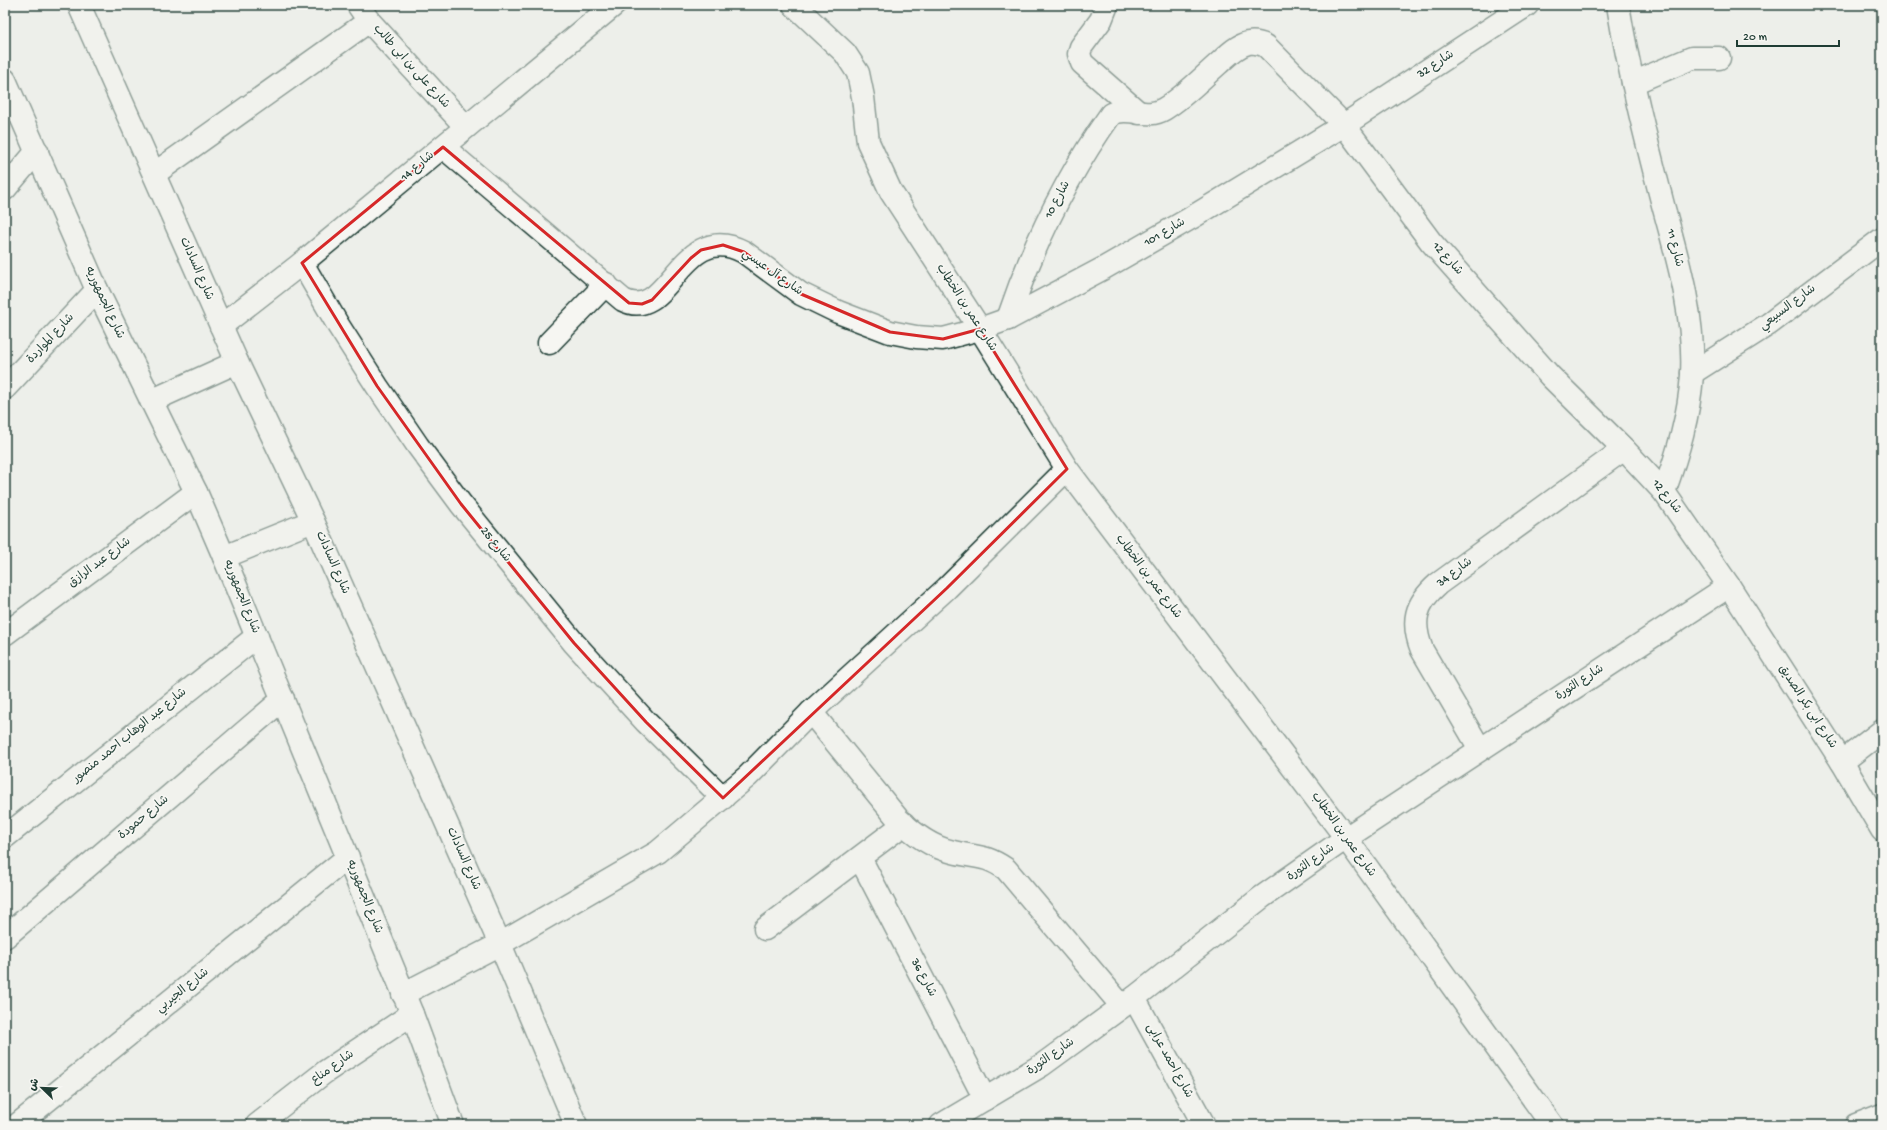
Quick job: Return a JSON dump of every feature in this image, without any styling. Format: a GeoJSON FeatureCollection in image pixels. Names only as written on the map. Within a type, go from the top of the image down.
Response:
{"type":"FeatureCollection","features":[{"type":"Feature","properties":{"kind":"street","name":"شارع السادات"},"geometry":{"type":"LineString","coordinates":[[79,5],[237,362],[314,521],[500,944],[576,1125]]}},
{"type":"Feature","properties":{"kind":"street","name":"شارع 14"},"geometry":{"type":"LineString","coordinates":[[221,326],[302,263],[614,5]]}},
{"type":"Feature","properties":{"kind":"street","name":"شارع عمر بن الخطاب"},"geometry":{"type":"LineString","coordinates":[[794,5],[846,53],[858,73],[863,97],[868,142],[891,192],[980,329],[1067,469],[1346,838],[1552,1125]]}},
{"type":"Feature","properties":{"kind":"street"},"geometry":{"type":"LineString","coordinates":[[1107,5],[1101,20],[1081,47],[1079,54],[1082,63],[1139,113]]}},
{"type":"Feature","properties":{"kind":"street","name":"شارع 32"},"geometry":{"type":"LineString","coordinates":[[1344,125],[1527,5]]}},
{"type":"Feature","properties":{"kind":"street","name":"شارع 11"},"geometry":{"type":"LineString","coordinates":[[1618,5],[1634,83],[1681,272],[1690,322],[1692,373],[1686,420],[1678,453],[1664,492]]}},
{"type":"Feature","properties":{"kind":"street"},"geometry":{"type":"LineString","coordinates":[[154,174],[364,13]]}},
{"type":"Feature","properties":{"kind":"street","name":"شارع على بن ابى طالب"},"geometry":{"type":"LineString","coordinates":[[364,13],[466,128]]}},
{"type":"Feature","properties":{"kind":"street","name":"شارع 12"},"geometry":{"type":"LineString","coordinates":[[1139,113],[1152,113],[1163,109],[1184,94],[1235,49],[1254,42],[1260,43],[1270,49],[1344,125],[1431,242],[1550,376],[1624,449],[1664,492],[1729,586]]}},
{"type":"Feature","properties":{"kind":"street"},"geometry":{"type":"LineString","coordinates":[[1634,83],[1692,58],[1719,58]]}},
{"type":"Feature","properties":{"kind":"street","name":"شارع الجمهوريه"},"geometry":{"type":"LineString","coordinates":[[5,80],[97,290],[196,492],[224,557],[412,1014],[453,1125]]}},
{"type":"Feature","properties":{"kind":"street","name":"شارع 10"},"geometry":{"type":"LineString","coordinates":[[1008,319],[1020,284],[1045,224],[1065,185],[1084,154],[1111,114],[1120,110],[1139,113]]}},
{"type":"Feature","properties":{"kind":"street","name":"شارع 101"},"geometry":{"type":"LineString","coordinates":[[980,329],[1008,319],[1104,268],[1191,218],[1344,125]]}},
{"type":"Feature","properties":{"kind":"street","name":"شارع آل عيسي"},"geometry":{"type":"LineString","coordinates":[[443,146],[623,300],[629,303],[642,304],[652,300],[690,258],[701,250],[712,246],[723,245],[734,247],[744,252],[800,294],[858,320],[890,332],[916,337],[942,339],[980,329]]}},
{"type":"Feature","properties":{"kind":"street"},"geometry":{"type":"LineString","coordinates":[[5,188],[37,151]]}},
{"type":"Feature","properties":{"kind":"street","name":"شارع السبيعي"},"geometry":{"type":"LineString","coordinates":[[1692,373],[1769,324],[1882,239]]}},
{"type":"Feature","properties":{"kind":"street","name":"شارع 25"},"geometry":{"type":"LineString","coordinates":[[302,263],[338,325],[377,386],[418,446],[461,504],[574,643],[646,722],[723,798]]}},
{"type":"Feature","properties":{"kind":"street"},"geometry":{"type":"LineString","coordinates":[[549,343],[606,284]]}},
{"type":"Feature","properties":{"kind":"street","name":"شارع المواردة"},"geometry":{"type":"LineString","coordinates":[[5,388],[97,290]]}},
{"type":"Feature","properties":{"kind":"street"},"geometry":{"type":"LineString","coordinates":[[151,401],[237,362]]}},
{"type":"Feature","properties":{"kind":"street","name":"شارع 34"},"geometry":{"type":"LineString","coordinates":[[1480,749],[1422,650],[1417,637],[1416,620],[1420,607],[1426,595],[1438,584],[1624,449]]}},
{"type":"Feature","properties":{"kind":"street"},"geometry":{"type":"LineString","coordinates":[[403,994],[500,944],[658,852],[748,776],[811,712],[947,588],[1067,469]]}},
{"type":"Feature","properties":{"kind":"street","name":"شارع عبد الرازق"},"geometry":{"type":"LineString","coordinates":[[5,634],[196,492]]}},
{"type":"Feature","properties":{"kind":"street"},"geometry":{"type":"LineString","coordinates":[[224,557],[314,521]]}},
{"type":"Feature","properties":{"kind":"street","name":"شارع الثورة"},"geometry":{"type":"LineString","coordinates":[[941,1125],[1042,1065],[1262,897],[1346,838],[1729,586]]}},
{"type":"Feature","properties":{"kind":"street","name":"شارع ابى بكر الصديق"},"geometry":{"type":"LineString","coordinates":[[1729,586],[1842,762],[1882,830]]}},
{"type":"Feature","properties":{"kind":"street","name":"شارع عبد الوهاب احمد منصور"},"geometry":{"type":"LineString","coordinates":[[5,837],[257,636]]}},
{"type":"Feature","properties":{"kind":"street","name":"شارع حمودة"},"geometry":{"type":"LineString","coordinates":[[5,937],[283,700]]}},
{"type":"Feature","properties":{"kind":"street","name":"شارع احمد عرابى"},"geometry":{"type":"LineString","coordinates":[[811,712],[914,834],[932,845],[953,852],[992,859],[1006,869],[1127,1001],[1204,1125]]}},
{"type":"Feature","properties":{"kind":"street"},"geometry":{"type":"LineString","coordinates":[[1842,762],[1882,732]]}},
{"type":"Feature","properties":{"kind":"street"},"geometry":{"type":"LineString","coordinates":[[766,929],[904,824]]}},
{"type":"Feature","properties":{"kind":"street","name":"شارع الجيربي"},"geometry":{"type":"LineString","coordinates":[[17,1125],[348,857]]}},
{"type":"Feature","properties":{"kind":"street","name":"شارع 36"},"geometry":{"type":"LineString","coordinates":[[860,858],[986,1099]]}},
{"type":"Feature","properties":{"kind":"street","name":"شارع مناع"},"geometry":{"type":"LineString","coordinates":[[257,1125],[325,1072],[412,1014]]}},
{"type":"Feature","properties":{"kind":"street"},"geometry":{"type":"LineString","coordinates":[[1856,1125],[1882,1115]]}},
{"type":"Feature","properties":{"kind":"highlighted area"},"geometry":{"type":"Polygon","coordinates":[[[443,147],[629,303],[642,304],[652,300],[691,258],[701,250],[723,245],[744,252],[801,294],[890,332],[943,339],[980,329],[1067,469],[947,588],[723,798],[646,722],[574,643],[461,504],[377,386],[302,263],[443,147]]]}}]}
